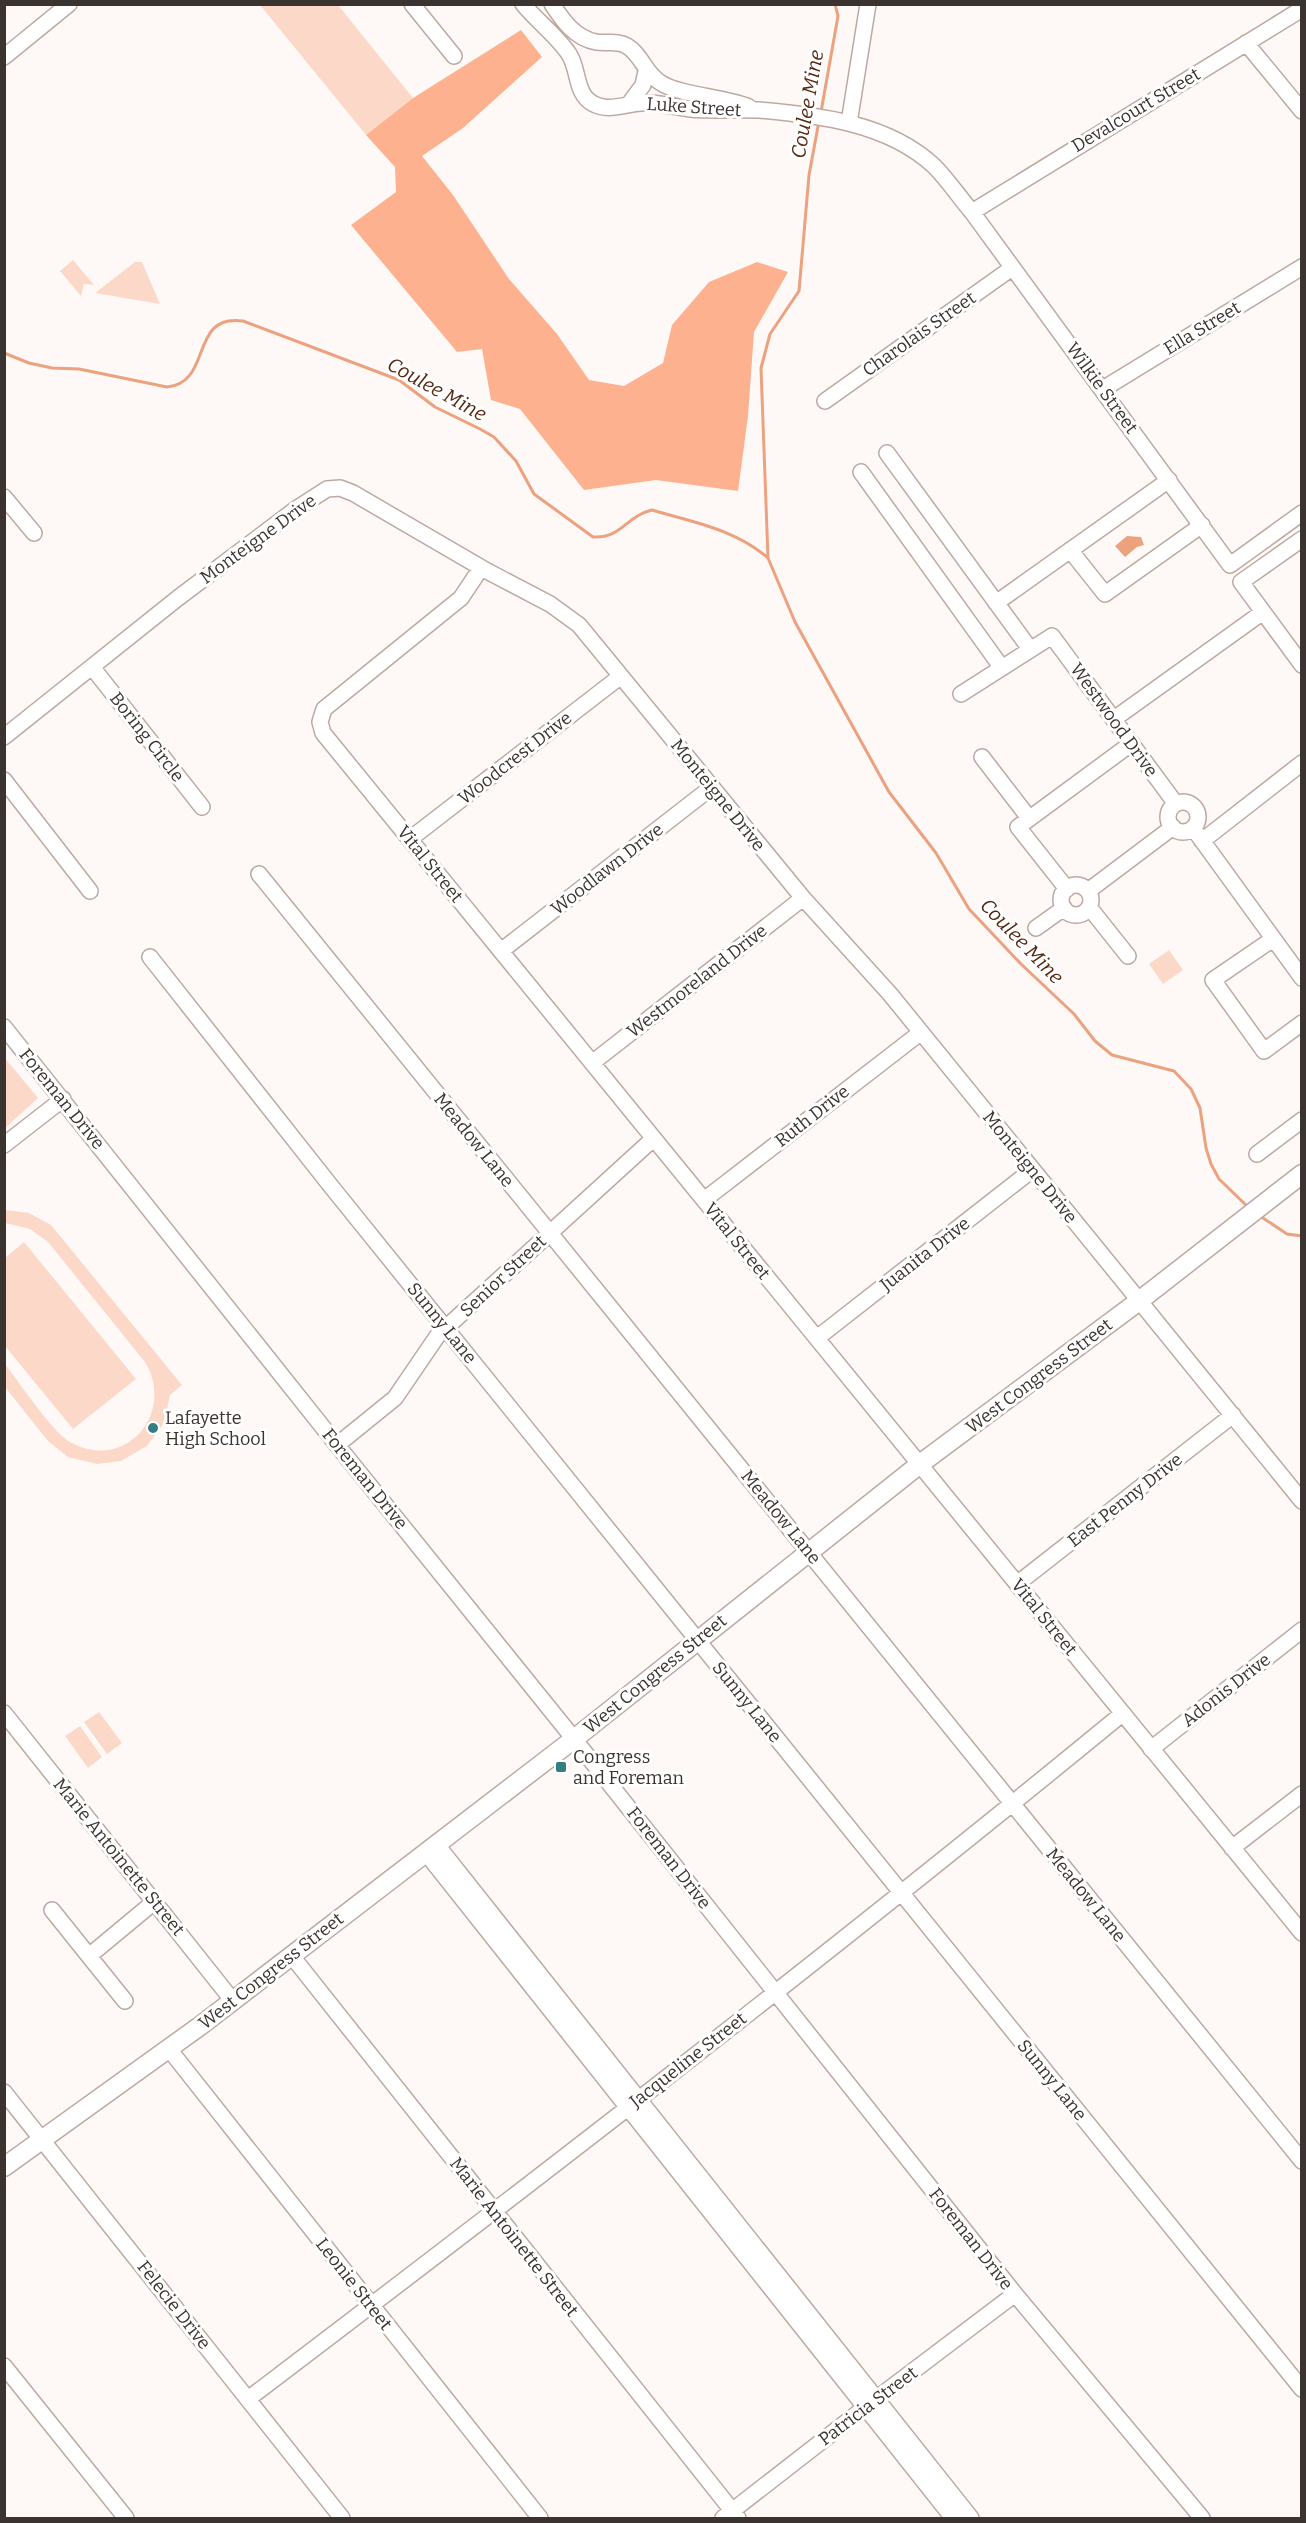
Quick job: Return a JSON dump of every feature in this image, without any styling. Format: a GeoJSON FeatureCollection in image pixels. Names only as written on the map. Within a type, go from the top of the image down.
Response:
{"type":"FeatureCollection","features":[{"type":"Feature","properties":{"kind":"main road","name":"West Congress Street"},"geometry":{"type":"LineString","coordinates":[[4,2167],[169,2049],[432,1849],[920,1464],[1139,1301],[1302,1174]]}},
{"type":"Feature","properties":{"kind":"street"},"geometry":{"type":"LineString","coordinates":[[4,57],[69,4]]}},
{"type":"Feature","properties":{"kind":"street"},"geometry":{"type":"LineString","coordinates":[[412,4],[454,57]]}},
{"type":"Feature","properties":{"kind":"street","name":"Luke Street"},"geometry":{"type":"LineString","coordinates":[[523,4],[564,48],[576,69],[581,91],[589,101],[599,106],[613,108],[647,102],[690,109],[758,110],[843,122],[866,128],[899,142],[933,166],[972,212]]}},
{"type":"Feature","properties":{"kind":"street","name":"Luke Street"},"geometry":{"type":"LineString","coordinates":[[552,4],[564,23],[576,33],[597,42],[617,42],[628,46],[637,55],[646,71],[663,85],[732,100],[758,110]]}},
{"type":"Feature","properties":{"kind":"street"},"geometry":{"type":"LineString","coordinates":[[843,122],[868,4]]}},
{"type":"Feature","properties":{"kind":"street","name":"Devalcourt Street"},"geometry":{"type":"LineString","coordinates":[[972,212],[1302,9]]}},
{"type":"Feature","properties":{"kind":"street"},"geometry":{"type":"LineString","coordinates":[[576,69],[581,58],[597,42]]}},
{"type":"Feature","properties":{"kind":"street"},"geometry":{"type":"LineString","coordinates":[[1246,43],[1302,111]]}},
{"type":"Feature","properties":{"kind":"street","name":"Luke Street"},"geometry":{"type":"LineString","coordinates":[[629,104],[643,85],[646,71]]}},
{"type":"Feature","properties":{"kind":"street","name":"Wilkie Street"},"geometry":{"type":"LineString","coordinates":[[972,212],[1230,565],[1272,535]]}},
{"type":"Feature","properties":{"kind":"street","name":"Ella Street"},"geometry":{"type":"LineString","coordinates":[[1103,389],[1302,267]]}},
{"type":"Feature","properties":{"kind":"street","name":"Charolais Street"},"geometry":{"type":"LineString","coordinates":[[825,401],[1012,268]]}},
{"type":"Feature","properties":{"kind":"street"},"geometry":{"type":"LineString","coordinates":[[887,453],[1030,650],[960,694]]}},
{"type":"Feature","properties":{"kind":"street"},"geometry":{"type":"LineString","coordinates":[[861,472],[1002,668]]}},
{"type":"Feature","properties":{"kind":"street"},"geometry":{"type":"LineString","coordinates":[[996,603],[1169,480]]}},
{"type":"Feature","properties":{"kind":"street","name":"Monteigne Drive"},"geometry":{"type":"LineString","coordinates":[[4,737],[178,598],[296,509],[327,489],[340,488],[353,493],[482,568],[566,613],[579,625],[803,898],[883,986],[1302,1501]]}},
{"type":"Feature","properties":{"kind":"street"},"geometry":{"type":"LineString","coordinates":[[4,497],[34,532]]}},
{"type":"Feature","properties":{"kind":"street"},"geometry":{"type":"LineString","coordinates":[[1284,551],[1272,535],[1302,513]]}},
{"type":"Feature","properties":{"kind":"street"},"geometry":{"type":"LineString","coordinates":[[1070,550],[1105,594],[1202,525]]}},
{"type":"Feature","properties":{"kind":"street"},"geometry":{"type":"LineString","coordinates":[[1302,539],[1241,582],[1302,665]]}},
{"type":"Feature","properties":{"kind":"street","name":"Vital Street"},"geometry":{"type":"LineString","coordinates":[[482,568],[461,598],[327,706],[321,715],[323,733],[1302,1933]]}},
{"type":"Feature","properties":{"kind":"street"},"geometry":{"type":"LineString","coordinates":[[1114,719],[1263,612]]}},
{"type":"Feature","properties":{"kind":"street","name":"Westwood Drive"},"geometry":{"type":"LineString","coordinates":[[1030,650],[1052,636],[1176,804]]}},
{"type":"Feature","properties":{"kind":"street","name":"Boring Circle"},"geometry":{"type":"LineString","coordinates":[[92,667],[202,807]]}},
{"type":"Feature","properties":{"kind":"street","name":"Woodcrest Drive"},"geometry":{"type":"LineString","coordinates":[[410,839],[621,676]]}},
{"type":"Feature","properties":{"kind":"street"},"geometry":{"type":"LineString","coordinates":[[1067,889],[1018,827],[1132,743]]}},
{"type":"Feature","properties":{"kind":"street"},"geometry":{"type":"LineString","coordinates":[[982,758],[1029,818]]}},
{"type":"Feature","properties":{"kind":"street"},"geometry":{"type":"LineString","coordinates":[[1302,763],[1197,835],[1173,827],[1168,816],[1176,804],[1190,803],[1197,810],[1197,835],[1302,978]]}},
{"type":"Feature","properties":{"kind":"street"},"geometry":{"type":"LineString","coordinates":[[4,780],[90,891]]}},
{"type":"Feature","properties":{"kind":"street","name":"Woodlawn Drive"},"geometry":{"type":"LineString","coordinates":[[501,951],[712,787]]}},
{"type":"Feature","properties":{"kind":"street"},"geometry":{"type":"LineString","coordinates":[[1088,891],[1173,827]]}},
{"type":"Feature","properties":{"kind":"street","name":"Meadow Lane"},"geometry":{"type":"LineString","coordinates":[[259,874],[1302,2161]]}},
{"type":"Feature","properties":{"kind":"street"},"geometry":{"type":"LineString","coordinates":[[1078,885],[1088,891],[1091,897],[1089,907],[1077,915],[1064,908],[1061,899],[1067,889],[1078,885]]}},
{"type":"Feature","properties":{"kind":"street","name":"Westmoreland Drive"},"geometry":{"type":"LineString","coordinates":[[592,1063],[803,898]]}},
{"type":"Feature","properties":{"kind":"street"},"geometry":{"type":"LineString","coordinates":[[1089,907],[1128,956]]}},
{"type":"Feature","properties":{"kind":"street"},"geometry":{"type":"LineString","coordinates":[[1036,928],[1064,908]]}},
{"type":"Feature","properties":{"kind":"street"},"geometry":{"type":"LineString","coordinates":[[1273,939],[1213,980],[1264,1051],[1302,1023]]}},
{"type":"Feature","properties":{"kind":"street","name":"Sunny Lane"},"geometry":{"type":"LineString","coordinates":[[150,957],[696,1640],[1302,2389]]}},
{"type":"Feature","properties":{"kind":"street","name":"Foreman Drive"},"geometry":{"type":"LineString","coordinates":[[4,1027],[1015,2294],[1202,2518]]}},
{"type":"Feature","properties":{"kind":"street","name":"Ruth Drive"},"geometry":{"type":"LineString","coordinates":[[704,1200],[920,1033]]}},
{"type":"Feature","properties":{"kind":"street"},"geometry":{"type":"LineString","coordinates":[[4,1145],[63,1100]]}},
{"type":"Feature","properties":{"kind":"street"},"geometry":{"type":"LineString","coordinates":[[1257,1154],[1302,1120]]}},
{"type":"Feature","properties":{"kind":"street","name":"Senior Street"},"geometry":{"type":"LineString","coordinates":[[337,1445],[395,1398],[427,1349],[446,1328],[653,1139]]}},
{"type":"Feature","properties":{"kind":"street","name":"Juanita Drive"},"geometry":{"type":"LineString","coordinates":[[817,1338],[1032,1170]]}},
{"type":"Feature","properties":{"kind":"street","name":"East Penny Drive"},"geometry":{"type":"LineString","coordinates":[[1017,1584],[1233,1415]]}},
{"type":"Feature","properties":{"kind":"street","name":"Adonis Drive"},"geometry":{"type":"LineString","coordinates":[[1151,1749],[1302,1630]]}},
{"type":"Feature","properties":{"kind":"street","name":"Marie Antoinette Street"},"geometry":{"type":"LineString","coordinates":[[4,1713],[233,2001]]}},
{"type":"Feature","properties":{"kind":"street","name":"Jacqueline Street"},"geometry":{"type":"LineString","coordinates":[[248,2399],[494,2211],[902,1893],[1122,1714]]}},
{"type":"Feature","properties":{"kind":"street"},"geometry":{"type":"LineString","coordinates":[[1232,1848],[1302,1794]]}},
{"type":"Feature","properties":{"kind":"street"},"geometry":{"type":"LineString","coordinates":[[432,1849],[870,2403],[971,2518]]}},
{"type":"Feature","properties":{"kind":"street"},"geometry":{"type":"LineString","coordinates":[[89,1956],[154,1902]]}},
{"type":"Feature","properties":{"kind":"street"},"geometry":{"type":"LineString","coordinates":[[52,1910],[125,2001]]}},
{"type":"Feature","properties":{"kind":"street","name":"Marie Antoinette Street"},"geometry":{"type":"LineString","coordinates":[[291,1955],[731,2516]]}},
{"type":"Feature","properties":{"kind":"street","name":"Leonie Street"},"geometry":{"type":"LineString","coordinates":[[169,2049],[540,2518]]}},
{"type":"Feature","properties":{"kind":"street","name":"Felecie Drive"},"geometry":{"type":"LineString","coordinates":[[4,2092],[342,2518]]}},
{"type":"Feature","properties":{"kind":"street","name":"Patricia Street"},"geometry":{"type":"LineString","coordinates":[[731,2516],[870,2403],[1015,2294]]}},
{"type":"Feature","properties":{"kind":"street"},"geometry":{"type":"LineString","coordinates":[[4,2366],[126,2518]]}},
{"type":"Feature","properties":{"kind":"street"},"geometry":{"type":"LineString","coordinates":[[870,2403],[954,2518]]}},
{"type":"Feature","properties":{"kind":"shaded area"},"geometry":{"type":"Polygon","coordinates":[[[260,5],[338,5],[413,98],[366,135],[260,5]]]}},
{"type":"Feature","properties":{"kind":"shaded area"},"geometry":{"type":"Polygon","coordinates":[[[521,30],[542,57],[463,128],[422,156],[453,195],[509,279],[557,334],[589,380],[624,386],[663,363],[672,325],[709,282],[757,262],[788,272],[754,332],[748,416],[738,491],[656,480],[584,490],[520,409],[491,400],[482,349],[457,352],[351,225],[396,192],[395,167],[366,135],[413,98],[521,30]]]}},
{"type":"Feature","properties":{"kind":"shaded area"},"geometry":{"type":"Polygon","coordinates":[[[73,260],[94,285],[84,284],[81,296],[60,271],[73,260]]]}},
{"type":"Feature","properties":{"kind":"shaded area"},"geometry":{"type":"Polygon","coordinates":[[[135,262],[142,262],[160,304],[95,293],[135,262]]]}},
{"type":"Feature","properties":{"kind":"shaded area"},"geometry":{"type":"Polygon","coordinates":[[[1127,536],[1141,537],[1144,545],[1137,547],[1125,557],[1115,546],[1127,536]]]}},
{"type":"Feature","properties":{"kind":"shaded area"},"geometry":{"type":"Polygon","coordinates":[[[1169,950],[1183,970],[1163,984],[1149,964],[1169,950]]]}},
{"type":"Feature","properties":{"kind":"shaded area"},"geometry":{"type":"Polygon","coordinates":[[[4,1057],[38,1098],[5,1128],[4,1128],[4,1057]]]}},
{"type":"Feature","properties":{"kind":"shaded area"},"geometry":{"type":"Polygon","coordinates":[[[5,1210],[29,1213],[51,1225],[182,1385],[170,1395],[164,1423],[147,1446],[121,1461],[97,1464],[68,1457],[48,1441],[5,1387],[5,1364],[55,1429],[70,1442],[90,1450],[109,1450],[126,1444],[140,1433],[149,1418],[154,1400],[153,1381],[145,1362],[48,1242],[30,1229],[5,1223],[5,1210]]]}},
{"type":"Feature","properties":{"kind":"shaded area"},"geometry":{"type":"Polygon","coordinates":[[[24,1242],[136,1379],[73,1429],[5,1346],[5,1258],[24,1242]]]}},
{"type":"Feature","properties":{"kind":"shaded area"},"geometry":{"type":"Polygon","coordinates":[[[99,1712],[122,1743],[107,1754],[84,1722],[99,1712]]]}},
{"type":"Feature","properties":{"kind":"shaded area"},"geometry":{"type":"Polygon","coordinates":[[[80,1726],[102,1757],[88,1768],[65,1736],[80,1726]]]}},
{"type":"Feature","properties":{"kind":"waterway","name":"Coulee Mine"},"geometry":{"type":"LineString","coordinates":[[821,112],[838,16],[835,4]]}},
{"type":"Feature","properties":{"kind":"waterway","name":"Coulee Mine"},"geometry":{"type":"LineString","coordinates":[[819,121],[809,175],[799,291],[770,334],[761,368],[768,558],[795,622],[889,792],[936,853],[969,909],[1021,964],[1074,1014],[1095,1041],[1112,1055],[1174,1071],[1191,1089],[1200,1108],[1206,1148],[1211,1164],[1219,1179],[1248,1207]]}},
{"type":"Feature","properties":{"kind":"waterway","name":"Coulee Mine"},"geometry":{"type":"LineString","coordinates":[[4,353],[29,363],[52,368],[79,369],[167,387],[181,383],[191,374],[207,337],[215,327],[226,321],[243,321],[399,380],[435,407],[494,437],[516,461],[534,494],[593,537],[603,537],[617,531],[636,517],[652,510],[727,533],[742,540],[768,558]]}},
{"type":"Feature","properties":{"kind":"waterway","name":"Coulee Mine"},"geometry":{"type":"LineString","coordinates":[[1260,1216],[1287,1234],[1302,1236]]}},
{"type":"Feature","properties":{"kind":"place","name":"Lafayette High School"},"geometry":{"type":"Point","coordinates":[153,1428]}},
{"type":"Feature","properties":{"kind":"place","name":"Congress and Foreman"},"geometry":{"type":"Point","coordinates":[561,1767]}}]}
